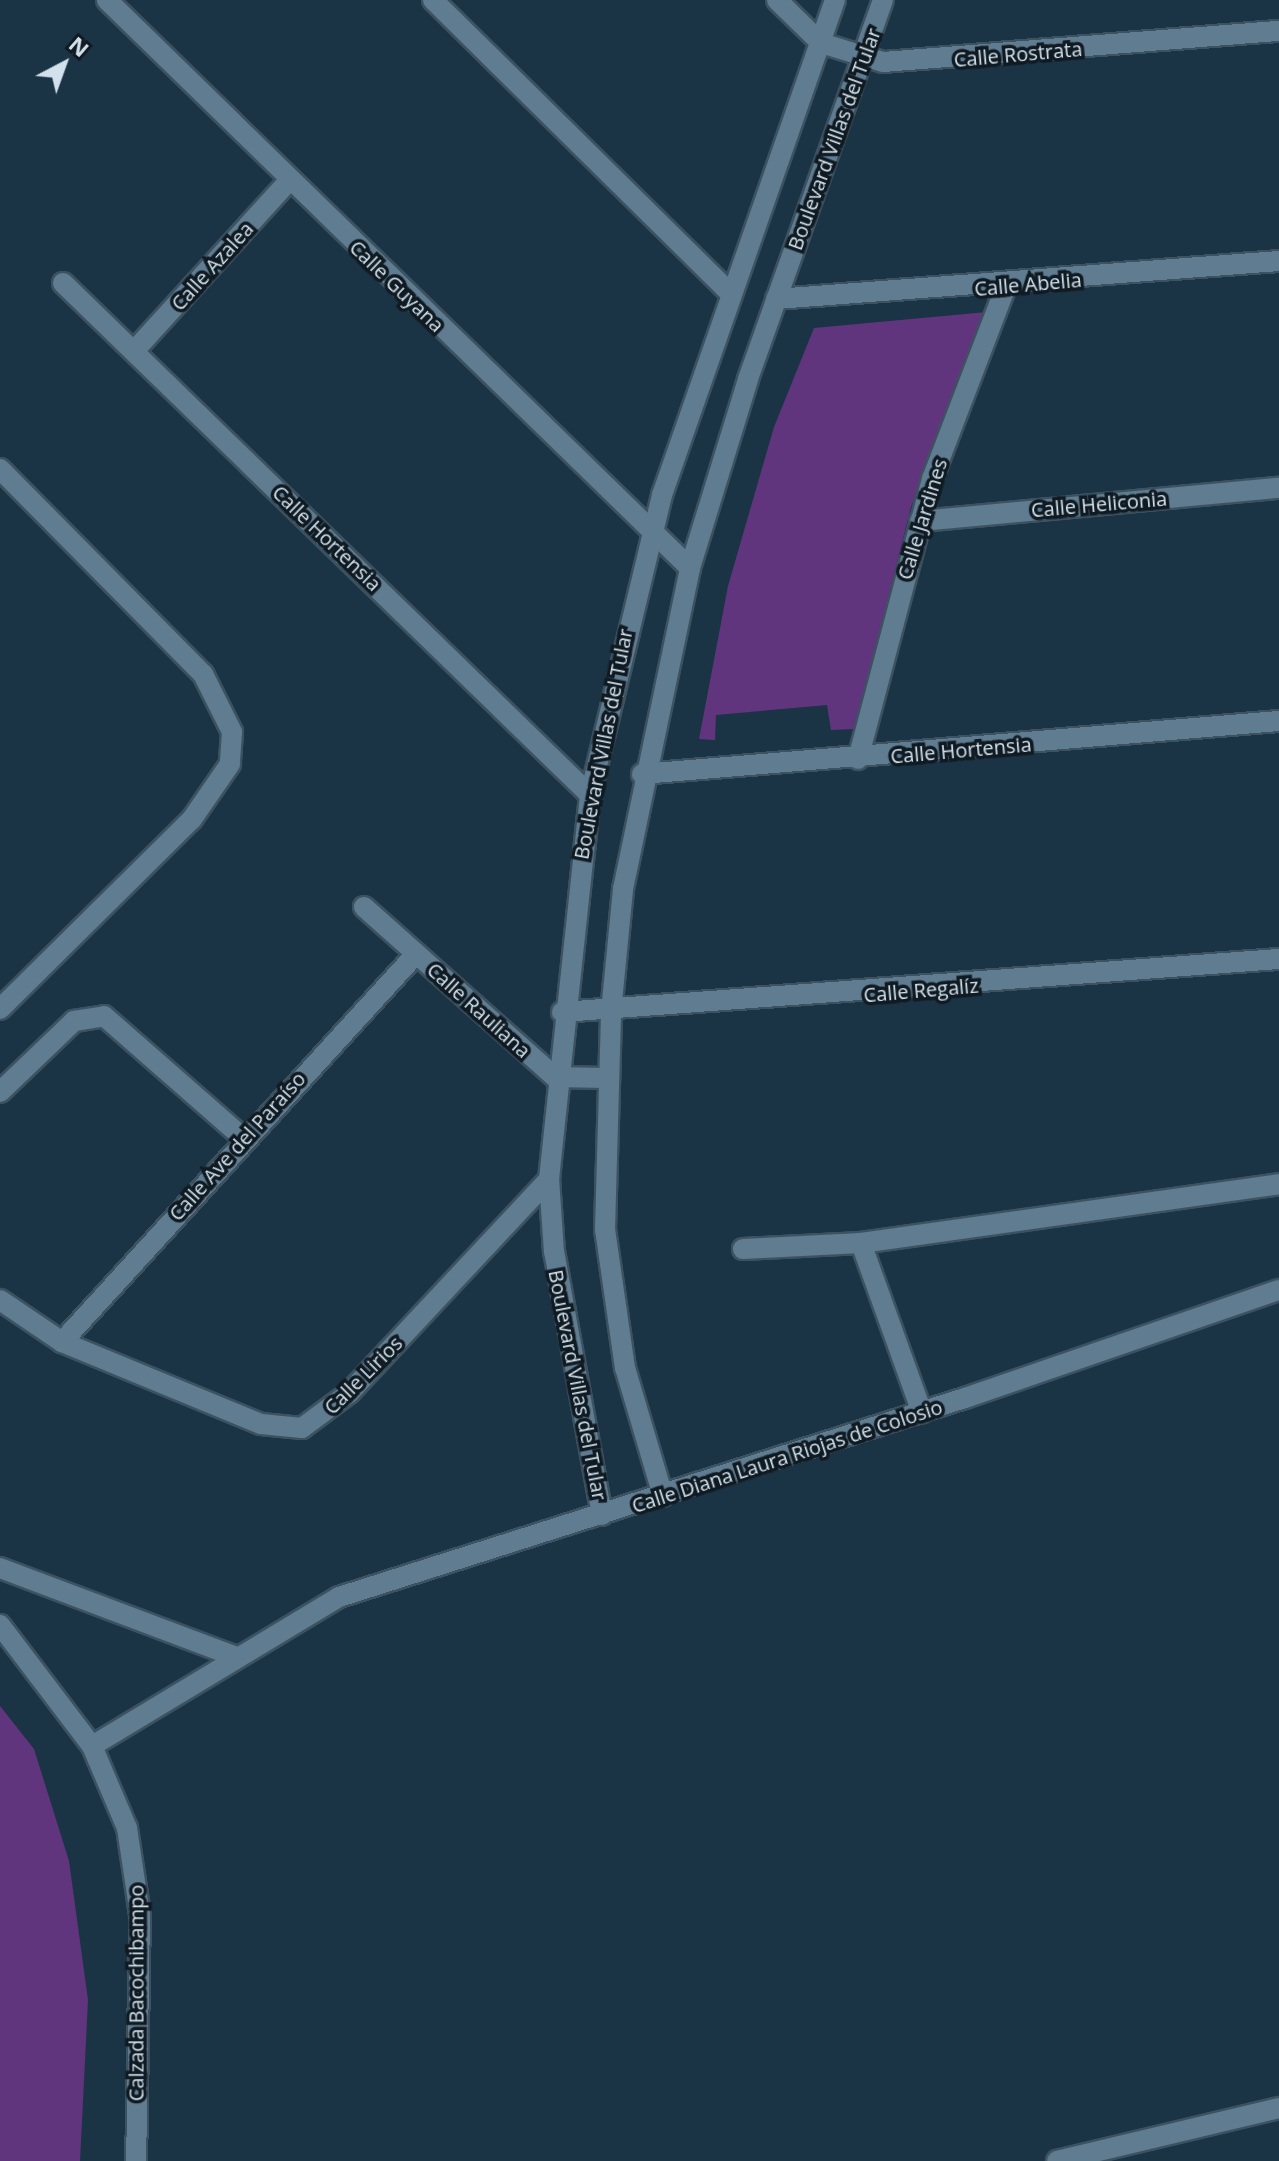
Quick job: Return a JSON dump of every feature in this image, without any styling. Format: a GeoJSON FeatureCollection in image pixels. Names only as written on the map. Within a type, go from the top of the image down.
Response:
{"type":"FeatureCollection","features":[{"type":"Feature","properties":{"kind":"street","name":"Calle Guyana"},"geometry":{"type":"LineString","coordinates":[[107,0],[289,181],[690,568]]}},
{"type":"Feature","properties":{"kind":"street"},"geometry":{"type":"LineString","coordinates":[[433,0],[729,292]]}},
{"type":"Feature","properties":{"kind":"street","name":"Calle Rostrata"},"geometry":{"type":"LineString","coordinates":[[777,0],[821,43],[864,60],[951,60],[1279,31]]}},
{"type":"Feature","properties":{"kind":"street","name":"Boulevard Villas del Tular"},"geometry":{"type":"LineString","coordinates":[[602,1515],[556,1266],[549,1179],[555,1077],[590,795],[651,533],[729,292],[835,0]]}},
{"type":"Feature","properties":{"kind":"street","name":"Boulevard Villas del Tular"},"geometry":{"type":"LineString","coordinates":[[663,1496],[610,1295],[607,1078],[611,1012],[642,774],[690,568],[776,299],[883,0]]}},
{"type":"Feature","properties":{"kind":"street","name":"Calle Azalea"},"geometry":{"type":"LineString","coordinates":[[135,350],[289,181]]}},
{"type":"Feature","properties":{"kind":"street","name":"Calle Abelia"},"geometry":{"type":"LineString","coordinates":[[776,299],[1006,286],[1279,261]]}},
{"type":"Feature","properties":{"kind":"street","name":"Calle Hortensia"},"geometry":{"type":"LineString","coordinates":[[63,283],[590,795]]}},
{"type":"Feature","properties":{"kind":"street","name":"Calle Jardines"},"geometry":{"type":"LineString","coordinates":[[858,759],[920,521],[1006,286]]}},
{"type":"Feature","properties":{"kind":"street"},"geometry":{"type":"LineString","coordinates":[[0,469],[203,674],[232,732],[230,764],[192,819],[0,1009]]}},
{"type":"Feature","properties":{"kind":"street","name":"Calle Heliconia"},"geometry":{"type":"LineString","coordinates":[[920,521],[1279,488]]}},
{"type":"Feature","properties":{"kind":"street","name":"Calle Hortensia"},"geometry":{"type":"LineString","coordinates":[[642,774],[858,759],[1279,721]]}},
{"type":"Feature","properties":{"kind":"street","name":"Calle Rauliana"},"geometry":{"type":"LineString","coordinates":[[364,907],[555,1077]]}},
{"type":"Feature","properties":{"kind":"street","name":"Calle Ave del Paraíso"},"geometry":{"type":"LineString","coordinates":[[62,1342],[242,1137],[416,954]]}},
{"type":"Feature","properties":{"kind":"street","name":"Calle Regalíz"},"geometry":{"type":"LineString","coordinates":[[562,1012],[611,1012],[1279,959]]}},
{"type":"Feature","properties":{"kind":"street"},"geometry":{"type":"LineString","coordinates":[[0,1092],[74,1021],[93,1014],[113,1022],[242,1137]]}},
{"type":"Feature","properties":{"kind":"street"},"geometry":{"type":"LineString","coordinates":[[555,1077],[607,1078]]}},
{"type":"Feature","properties":{"kind":"street","name":"Calle Lirios"},"geometry":{"type":"LineString","coordinates":[[0,1300],[62,1342],[261,1424],[302,1428],[349,1393],[549,1179]]}},
{"type":"Feature","properties":{"kind":"street"},"geometry":{"type":"LineString","coordinates":[[743,1249],[861,1243],[1279,1184]]}},
{"type":"Feature","properties":{"kind":"street"},"geometry":{"type":"LineString","coordinates":[[861,1243],[922,1412]]}},
{"type":"Feature","properties":{"kind":"street","name":"Calle Diana Laura Riojas de Colosio"},"geometry":{"type":"LineString","coordinates":[[92,1746],[339,1597],[922,1412],[1279,1290]]}},
{"type":"Feature","properties":{"kind":"street"},"geometry":{"type":"LineString","coordinates":[[0,1568],[237,1657]]}},
{"type":"Feature","properties":{"kind":"street","name":"Calzada Bacochibampo"},"geometry":{"type":"LineString","coordinates":[[0,1625],[92,1746],[115,1791],[135,1867],[136,2161]]}},
{"type":"Feature","properties":{"kind":"street"},"geometry":{"type":"LineString","coordinates":[[1057,2161],[1279,2108]]}},
{"type":"Feature","properties":{"kind":"shaded area"},"geometry":{"type":"Polygon","coordinates":[[[987,312],[911,507],[855,729],[831,730],[827,705],[716,715],[715,740],[699,739],[728,586],[774,427],[814,328],[987,312]]]}},
{"type":"Feature","properties":{"kind":"shaded area"},"geometry":{"type":"Polygon","coordinates":[[[0,1706],[34,1749],[69,1861],[88,2000],[80,2161],[0,2161],[0,1706]]]}}]}
